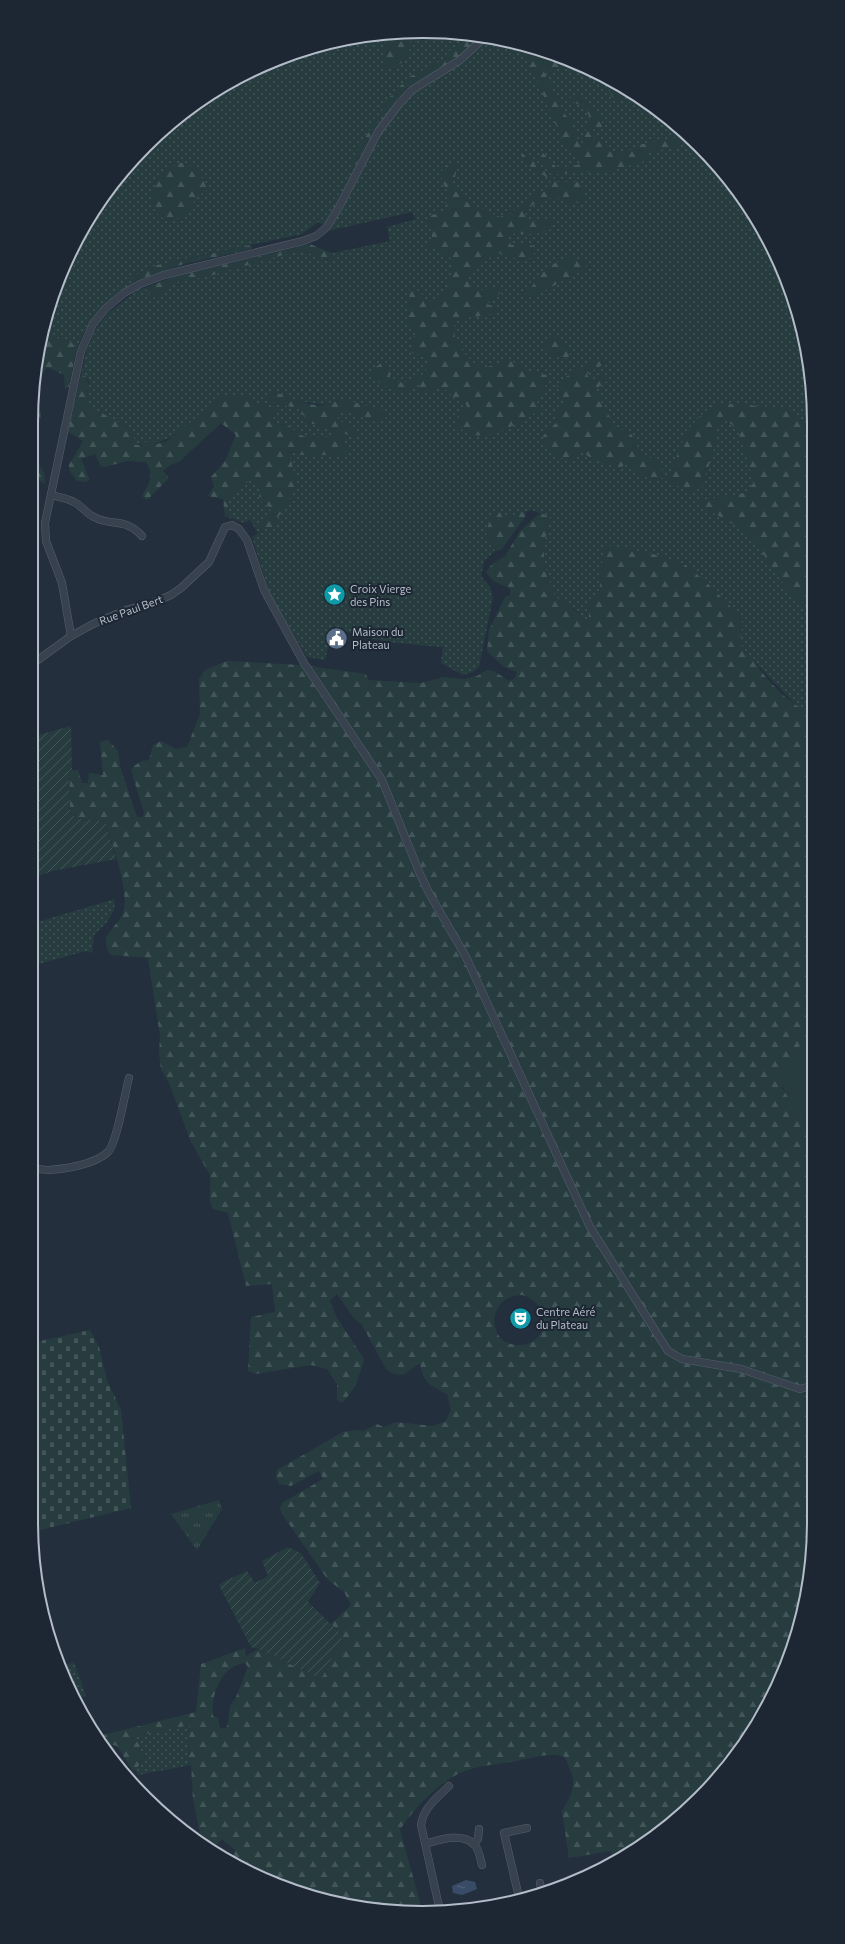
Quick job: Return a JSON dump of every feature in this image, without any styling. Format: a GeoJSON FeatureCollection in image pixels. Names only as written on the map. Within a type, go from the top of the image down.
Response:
{"type":"FeatureCollection","features":[{"type":"Feature","properties":{"kind":"street"},"geometry":{"type":"LineString","coordinates":[[71,636],[62,583],[46,541],[45,523],[71,400],[84,345],[92,324],[105,309],[124,293],[140,284],[164,274],[303,241],[316,236],[327,227],[378,132],[399,104],[412,90],[460,60],[480,42]]}},
{"type":"Feature","properties":{"kind":"street"},"geometry":{"type":"LineString","coordinates":[[51,495],[74,502],[89,514],[99,519],[124,523],[136,530],[142,536]]}},
{"type":"Feature","properties":{"kind":"street","name":"Rue Paul Bert"},"geometry":{"type":"LineString","coordinates":[[38,660],[71,636],[104,618],[150,604],[171,595],[193,579],[209,562],[223,529],[226,526],[232,525],[239,529],[247,540],[264,590],[304,663],[382,780],[409,851],[426,887],[466,957],[508,1052],[533,1100],[590,1228],[668,1351],[682,1359],[741,1369],[800,1389],[807,1388]]}},
{"type":"Feature","properties":{"kind":"street"},"geometry":{"type":"LineString","coordinates":[[38,1169],[48,1170],[87,1162],[102,1157],[109,1151],[114,1140],[128,1078]]}},
{"type":"Feature","properties":{"kind":"street"},"geometry":{"type":"LineString","coordinates":[[439,1905],[421,1825],[422,1817],[426,1809],[449,1786]]}},
{"type":"Feature","properties":{"kind":"street"},"geometry":{"type":"LineString","coordinates":[[519,1894],[504,1833],[527,1828]]}},
{"type":"Feature","properties":{"kind":"street"},"geometry":{"type":"LineString","coordinates":[[473,1844],[478,1839],[480,1829]]}},
{"type":"Feature","properties":{"kind":"street"},"geometry":{"type":"LineString","coordinates":[[425,1844],[454,1838],[473,1844],[482,1865]]}},
{"type":"Feature","properties":{"kind":"street"},"geometry":{"type":"LineString","coordinates":[[540,1883],[541,1887]]}},
{"type":"Feature","properties":{"kind":"green space"},"geometry":{"type":"Polygon","coordinates":[[[411,38],[409,59],[385,71],[386,40],[411,38]]]}},
{"type":"Feature","properties":{"kind":"green space"},"geometry":{"type":"Polygon","coordinates":[[[422,38],[473,41],[498,45],[546,58],[593,78],[615,90],[657,117],[676,133],[712,169],[728,188],[755,230],[778,275],[787,299],[800,347],[806,397],[807,717],[745,652],[604,545],[599,592],[589,605],[589,618],[581,623],[579,612],[555,597],[546,570],[543,548],[549,517],[532,510],[503,518],[486,533],[495,551],[484,561],[481,576],[490,587],[493,597],[479,667],[473,672],[463,675],[441,663],[443,647],[373,639],[359,636],[333,626],[325,660],[307,657],[270,595],[252,537],[258,533],[250,520],[244,523],[228,517],[229,497],[250,480],[263,487],[262,503],[271,508],[270,517],[260,521],[272,527],[289,453],[348,449],[341,435],[344,433],[349,436],[357,433],[357,428],[341,422],[337,417],[341,410],[377,422],[338,400],[325,405],[291,400],[274,391],[270,401],[299,409],[309,423],[331,429],[333,435],[320,438],[311,438],[299,434],[288,426],[277,424],[272,416],[275,410],[257,403],[245,395],[234,399],[232,395],[223,396],[193,422],[170,437],[158,443],[146,445],[134,444],[134,437],[98,411],[91,411],[86,403],[89,381],[85,375],[80,379],[88,345],[97,327],[107,314],[139,289],[145,288],[153,298],[179,281],[301,250],[332,262],[334,260],[332,253],[390,241],[387,227],[416,219],[412,212],[332,230],[318,222],[302,234],[157,265],[133,276],[135,281],[100,309],[82,336],[76,351],[73,343],[48,336],[51,323],[67,275],[78,252],[90,230],[117,188],[133,169],[169,133],[188,117],[230,90],[252,78],[299,58],[347,45],[372,41],[422,38]]]}},
{"type":"Feature","properties":{"kind":"green space"},"geometry":{"type":"Polygon","coordinates":[[[463,40],[476,41],[451,63],[402,92],[384,112],[356,165],[350,163],[390,97],[409,77],[442,60],[449,51],[463,40]]]}},
{"type":"Feature","properties":{"kind":"green space"},"geometry":{"type":"Polygon","coordinates":[[[524,52],[568,66],[544,72],[566,116],[571,121],[581,147],[590,118],[585,108],[568,99],[574,96],[583,98],[602,121],[602,128],[594,129],[592,136],[615,154],[636,148],[638,145],[680,137],[687,144],[648,153],[649,161],[600,173],[574,171],[560,175],[555,173],[540,157],[543,153],[557,168],[578,165],[580,159],[564,143],[524,52]]]}},
{"type":"Feature","properties":{"kind":"green space"},"geometry":{"type":"Polygon","coordinates":[[[609,87],[623,95],[616,101],[612,97],[609,87]]]}},
{"type":"Feature","properties":{"kind":"green space"},"geometry":{"type":"Polygon","coordinates":[[[626,97],[641,106],[632,105],[626,97]]]}},
{"type":"Feature","properties":{"kind":"green space"},"geometry":{"type":"Polygon","coordinates":[[[527,154],[558,182],[580,182],[584,194],[582,202],[571,203],[554,197],[532,205],[525,215],[529,222],[550,220],[553,228],[537,234],[507,234],[511,245],[528,243],[534,247],[534,255],[531,258],[519,260],[499,253],[477,265],[468,279],[469,285],[480,290],[498,287],[500,293],[487,304],[500,309],[497,313],[455,320],[454,334],[458,345],[476,365],[488,367],[508,359],[533,373],[547,375],[548,381],[537,403],[539,411],[517,424],[499,432],[475,435],[458,428],[456,423],[459,414],[467,406],[464,401],[458,401],[439,384],[430,394],[421,391],[418,384],[405,391],[400,391],[390,388],[371,378],[373,369],[384,361],[389,366],[390,379],[403,383],[425,373],[428,364],[425,356],[412,353],[411,349],[416,331],[407,323],[410,289],[420,292],[426,302],[434,301],[443,294],[449,284],[454,264],[449,256],[427,246],[432,237],[428,216],[450,210],[445,202],[450,195],[442,182],[442,170],[452,162],[455,163],[457,170],[452,186],[468,203],[500,217],[510,214],[511,211],[521,206],[531,195],[549,190],[551,180],[528,165],[521,155],[527,154]]]}},
{"type":"Feature","properties":{"kind":"green space"},"geometry":{"type":"Polygon","coordinates":[[[178,163],[187,163],[200,174],[208,189],[197,198],[189,212],[176,219],[169,220],[162,218],[157,213],[154,207],[153,192],[160,177],[178,163]]]}},
{"type":"Feature","properties":{"kind":"green space"},"geometry":{"type":"Polygon","coordinates":[[[310,244],[332,253],[334,260],[332,262],[301,250],[206,277],[179,281],[153,298],[145,288],[173,277],[310,244]]]}},
{"type":"Feature","properties":{"kind":"green space"},"geometry":{"type":"Polygon","coordinates":[[[251,245],[252,249],[184,264],[135,281],[133,276],[157,265],[251,245]]]}},
{"type":"Feature","properties":{"kind":"green space"},"geometry":{"type":"Polygon","coordinates":[[[570,257],[584,260],[587,264],[585,269],[531,298],[525,295],[548,266],[570,257]]]}},
{"type":"Feature","properties":{"kind":"green space"},"geometry":{"type":"Polygon","coordinates":[[[48,336],[73,343],[76,351],[69,387],[65,389],[64,375],[47,367],[41,376],[48,336]]]}},
{"type":"Feature","properties":{"kind":"green space"},"geometry":{"type":"Polygon","coordinates":[[[550,336],[563,341],[571,351],[568,358],[556,357],[542,344],[550,336]]]}},
{"type":"Feature","properties":{"kind":"green space"},"geometry":{"type":"Polygon","coordinates":[[[603,358],[606,363],[587,374],[590,380],[607,375],[607,381],[594,390],[615,426],[632,435],[639,448],[645,455],[658,460],[665,476],[660,479],[654,480],[644,476],[625,461],[622,468],[599,462],[589,457],[581,449],[571,461],[555,456],[543,443],[543,436],[561,418],[555,412],[557,407],[564,403],[557,386],[573,372],[603,358]]]}},
{"type":"Feature","properties":{"kind":"green space"},"geometry":{"type":"Polygon","coordinates":[[[85,375],[88,384],[87,401],[91,411],[98,411],[133,430],[134,444],[141,446],[151,438],[157,444],[167,441],[223,396],[232,395],[234,399],[245,395],[257,403],[275,410],[272,416],[277,424],[288,425],[299,434],[311,438],[320,438],[333,435],[331,429],[309,423],[299,409],[269,401],[268,395],[274,391],[299,401],[320,406],[344,399],[383,411],[386,418],[384,421],[377,422],[341,410],[337,417],[341,422],[357,428],[357,433],[352,437],[344,433],[341,435],[348,449],[343,455],[300,455],[294,452],[289,453],[298,486],[272,527],[260,528],[257,525],[260,521],[270,516],[271,508],[262,503],[259,496],[263,487],[250,480],[229,497],[228,517],[225,517],[223,499],[208,496],[214,486],[211,477],[225,461],[236,435],[221,423],[179,462],[170,465],[163,471],[169,478],[147,500],[142,496],[149,483],[151,475],[146,462],[128,461],[104,467],[100,466],[95,454],[81,459],[90,480],[84,482],[77,481],[69,470],[69,465],[83,441],[68,432],[80,379],[85,375]]]}},
{"type":"Feature","properties":{"kind":"green space"},"geometry":{"type":"Polygon","coordinates":[[[714,403],[790,408],[807,426],[807,605],[801,602],[784,585],[762,552],[746,534],[729,522],[698,505],[702,500],[746,493],[754,482],[738,431],[725,418],[717,425],[717,440],[702,487],[692,493],[676,485],[669,478],[687,429],[714,403]]]}},
{"type":"Feature","properties":{"kind":"green space"},"geometry":{"type":"Polygon","coordinates":[[[39,407],[41,413],[40,422],[38,422],[39,407]]]}},
{"type":"Feature","properties":{"kind":"green space"},"geometry":{"type":"Polygon","coordinates":[[[38,462],[44,473],[45,484],[38,478],[38,462]]]}},
{"type":"Feature","properties":{"kind":"green space"},"geometry":{"type":"Polygon","coordinates":[[[497,508],[503,518],[526,511],[525,517],[501,550],[495,551],[486,533],[491,515],[497,508]]]}},
{"type":"Feature","properties":{"kind":"green space"},"geometry":{"type":"Polygon","coordinates":[[[540,513],[550,517],[543,548],[546,570],[555,596],[579,613],[581,622],[589,618],[589,605],[599,592],[604,545],[653,554],[687,566],[714,590],[739,616],[742,622],[742,631],[738,640],[770,682],[791,702],[807,710],[807,1005],[805,1006],[802,1012],[807,1015],[807,1039],[788,1060],[782,1088],[807,1123],[807,1522],[804,1572],[800,1597],[787,1645],[778,1669],[755,1714],[728,1756],[712,1775],[676,1811],[657,1827],[612,1856],[611,1851],[569,1858],[562,1811],[570,1797],[573,1786],[573,1777],[565,1757],[553,1755],[541,1756],[477,1767],[456,1775],[438,1788],[420,1804],[400,1830],[421,1906],[372,1903],[323,1893],[275,1877],[233,1856],[235,1850],[222,1839],[216,1845],[200,1835],[193,1799],[191,1765],[188,1762],[190,1725],[135,1736],[134,1739],[139,1744],[142,1753],[146,1754],[136,1770],[133,1771],[117,1746],[109,1744],[103,1735],[196,1712],[201,1664],[245,1648],[246,1656],[259,1649],[321,1679],[343,1636],[331,1624],[351,1605],[344,1592],[328,1580],[280,1509],[282,1503],[323,1479],[319,1471],[291,1486],[279,1484],[276,1477],[277,1470],[343,1432],[357,1430],[363,1431],[377,1424],[384,1427],[396,1422],[433,1426],[445,1422],[451,1410],[447,1394],[436,1389],[429,1383],[423,1375],[420,1363],[403,1375],[394,1374],[386,1369],[362,1325],[353,1317],[337,1294],[330,1301],[337,1318],[364,1359],[356,1383],[350,1394],[342,1403],[337,1400],[337,1384],[327,1369],[311,1365],[256,1374],[248,1371],[251,1317],[275,1312],[272,1284],[246,1286],[228,1213],[213,1209],[210,1202],[210,1175],[191,1142],[169,1083],[161,1069],[159,1054],[160,1036],[148,958],[110,955],[106,940],[111,930],[122,916],[124,909],[125,899],[122,877],[105,821],[77,819],[70,812],[69,770],[78,770],[82,783],[88,783],[89,773],[103,775],[100,742],[108,740],[118,751],[120,766],[137,817],[143,817],[144,813],[131,770],[139,763],[149,760],[153,745],[161,741],[176,749],[187,747],[200,714],[199,679],[205,670],[227,661],[302,665],[366,674],[368,680],[421,683],[444,677],[464,679],[477,676],[487,670],[494,671],[509,681],[515,678],[517,672],[504,667],[487,651],[489,630],[505,597],[510,595],[510,588],[493,581],[486,572],[492,564],[505,556],[520,531],[540,513]],[[522,1295],[510,1297],[502,1303],[497,1310],[494,1319],[495,1328],[499,1336],[507,1342],[517,1345],[528,1344],[536,1339],[541,1332],[544,1324],[543,1315],[539,1306],[532,1300],[522,1295]],[[245,1663],[237,1665],[230,1669],[219,1682],[214,1699],[213,1716],[218,1718],[220,1728],[226,1728],[230,1706],[236,1697],[248,1667],[245,1663]]]}},
{"type":"Feature","properties":{"kind":"green space"},"geometry":{"type":"Polygon","coordinates":[[[71,726],[72,770],[69,770],[70,812],[77,819],[105,821],[116,859],[53,871],[38,876],[38,735],[71,726]]]}},
{"type":"Feature","properties":{"kind":"green space"},"geometry":{"type":"Polygon","coordinates":[[[115,899],[114,910],[107,922],[94,935],[92,953],[86,951],[38,964],[38,922],[115,899]]]}},
{"type":"Feature","properties":{"kind":"green space"},"geometry":{"type":"Polygon","coordinates":[[[807,1005],[807,1015],[801,1012],[807,1005]]]}},
{"type":"Feature","properties":{"kind":"green space"},"geometry":{"type":"Polygon","coordinates":[[[807,1039],[807,1124],[790,1101],[782,1084],[782,1069],[796,1050],[807,1039]]]}},
{"type":"Feature","properties":{"kind":"green space"},"geometry":{"type":"Polygon","coordinates":[[[90,1330],[99,1347],[107,1380],[121,1410],[131,1508],[38,1530],[38,1341],[90,1330]]]}},
{"type":"Feature","properties":{"kind":"green space"},"geometry":{"type":"Polygon","coordinates":[[[219,1500],[222,1509],[197,1550],[171,1514],[219,1500]]]}},
{"type":"Feature","properties":{"kind":"green space"},"geometry":{"type":"Polygon","coordinates":[[[288,1547],[301,1553],[320,1583],[308,1602],[343,1636],[321,1679],[259,1649],[251,1647],[219,1585],[247,1571],[255,1583],[268,1576],[262,1561],[288,1547]]]}},
{"type":"Feature","properties":{"kind":"green space"},"geometry":{"type":"Polygon","coordinates":[[[74,1662],[86,1696],[81,1697],[65,1664],[74,1662]]]}},
{"type":"Feature","properties":{"kind":"green space"},"geometry":{"type":"Polygon","coordinates":[[[190,1725],[188,1762],[191,1765],[138,1775],[136,1770],[146,1755],[142,1753],[139,1744],[134,1739],[135,1736],[190,1725]]]}},
{"type":"Feature","properties":{"kind":"water"},"geometry":{"type":"Polygon","coordinates":[[[466,1880],[475,1882],[477,1889],[462,1895],[453,1893],[452,1886],[466,1880]]]}},
{"type":"Feature","properties":{"kind":"place","name":"Croix Vierge des Pins"},"geometry":{"type":"Point","coordinates":[335,595]}},
{"type":"Feature","properties":{"kind":"place","name":"Maison du Plateau"},"geometry":{"type":"Point","coordinates":[336,638]}},
{"type":"Feature","properties":{"kind":"place","name":"Centre Aéré du Plateau"},"geometry":{"type":"Point","coordinates":[520,1318]}}]}
